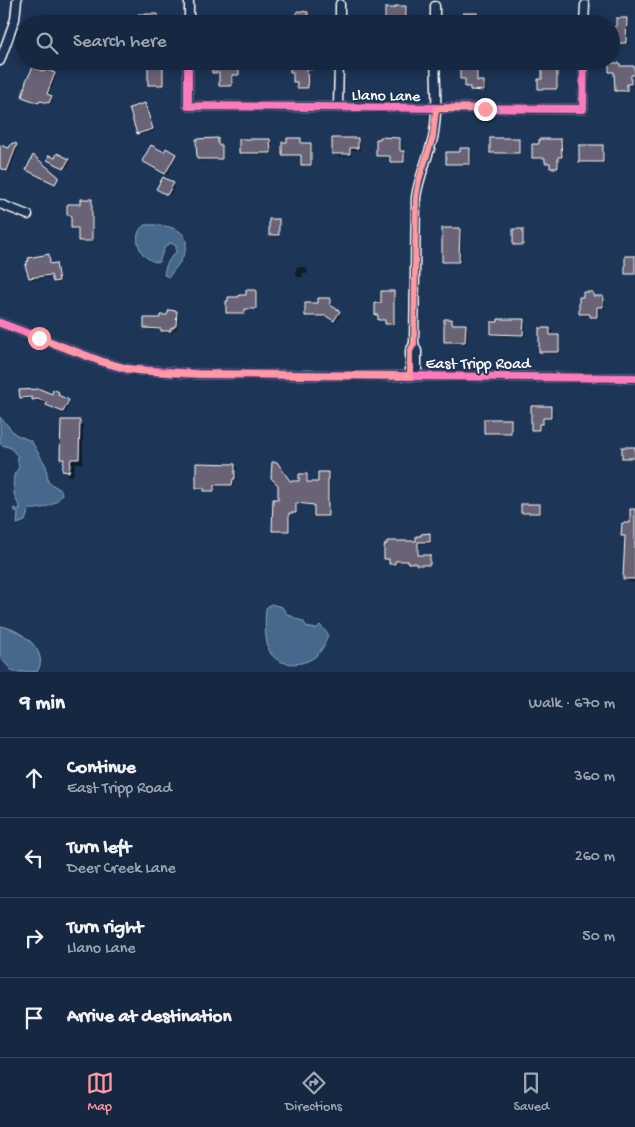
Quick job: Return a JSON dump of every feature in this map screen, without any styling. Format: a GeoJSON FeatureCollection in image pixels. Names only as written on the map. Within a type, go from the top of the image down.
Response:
{"type":"FeatureCollection","features":[{"type":"Feature","properties":{"kind":"street"},"geometry":{"type":"LineString","coordinates":[[16,15],[18,0]]}},
{"type":"Feature","properties":{"kind":"street"},"geometry":{"type":"LineString","coordinates":[[189,2],[189,15]]}},
{"type":"Feature","properties":{"kind":"street"},"geometry":{"type":"LineString","coordinates":[[340,4],[340,15]]}},
{"type":"Feature","properties":{"kind":"street"},"geometry":{"type":"LineString","coordinates":[[584,15],[585,5]]}},
{"type":"Feature","properties":{"kind":"street"},"geometry":{"type":"LineString","coordinates":[[434,6],[434,15]]}},
{"type":"Feature","properties":{"kind":"street"},"geometry":{"type":"LineString","coordinates":[[0,60],[15,19]]}},
{"type":"Feature","properties":{"kind":"street","name":"Llano Lane"},"geometry":{"type":"LineString","coordinates":[[188,70],[188,106],[436,109],[583,109],[584,70]]}},
{"type":"Feature","properties":{"kind":"street"},"geometry":{"type":"LineString","coordinates":[[338,107],[339,70]]}},
{"type":"Feature","properties":{"kind":"street"},"geometry":{"type":"LineString","coordinates":[[414,376],[410,351],[414,344],[416,197],[419,180],[433,137],[436,109],[435,70]]}},
{"type":"Feature","properties":{"kind":"street"},"geometry":{"type":"LineString","coordinates":[[0,204],[28,216]]}},
{"type":"Feature","properties":{"kind":"street","name":"East Tripp Road"},"geometry":{"type":"LineString","coordinates":[[0,323],[103,362],[138,371],[198,374],[635,378]]}},
{"type":"Feature","properties":{"kind":"water"},"geometry":{"type":"Polygon","coordinates":[[[145,225],[167,226],[180,232],[185,237],[184,255],[169,277],[164,275],[166,265],[176,252],[176,246],[171,243],[165,246],[159,262],[147,258],[142,253],[138,241],[140,229],[145,225]]]}},
{"type":"Feature","properties":{"kind":"water"},"geometry":{"type":"Polygon","coordinates":[[[0,417],[15,434],[31,441],[46,466],[48,482],[61,490],[62,494],[52,504],[38,509],[29,509],[25,521],[17,524],[18,513],[14,508],[19,510],[20,507],[16,500],[13,485],[14,475],[18,469],[18,457],[11,448],[0,444],[0,417]]]}},
{"type":"Feature","properties":{"kind":"water"},"geometry":{"type":"Polygon","coordinates":[[[271,604],[282,607],[287,614],[303,621],[307,627],[316,629],[320,625],[328,634],[324,645],[317,655],[312,659],[294,664],[281,662],[271,654],[267,644],[265,625],[266,608],[271,604]]]}},
{"type":"Feature","properties":{"kind":"water"},"geometry":{"type":"Polygon","coordinates":[[[0,626],[16,631],[31,642],[40,656],[37,672],[13,672],[0,657],[0,626]]]}},
{"type":"Feature","properties":{"kind":"building"},"geometry":{"type":"Polygon","coordinates":[[[395,6],[406,6],[406,15],[385,15],[385,8],[395,8],[395,6]]]}},
{"type":"Feature","properties":{"kind":"building"},"geometry":{"type":"Polygon","coordinates":[[[297,11],[308,12],[308,15],[297,15],[297,11]]]}},
{"type":"Feature","properties":{"kind":"building"},"geometry":{"type":"Polygon","coordinates":[[[463,13],[477,13],[477,15],[463,15],[463,13]]]}},
{"type":"Feature","properties":{"kind":"building"},"geometry":{"type":"Polygon","coordinates":[[[138,14],[158,14],[158,15],[138,14]]]}},
{"type":"Feature","properties":{"kind":"building"},"geometry":{"type":"Polygon","coordinates":[[[620,18],[627,18],[626,43],[620,43],[620,18]]]}},
{"type":"Feature","properties":{"kind":"building"},"geometry":{"type":"Polygon","coordinates":[[[620,66],[634,66],[635,75],[631,75],[631,84],[627,84],[627,91],[615,91],[614,72],[609,72],[609,70],[620,70],[620,66]]]}},
{"type":"Feature","properties":{"kind":"building"},"geometry":{"type":"Polygon","coordinates":[[[32,70],[44,72],[48,70],[55,73],[47,94],[52,96],[49,103],[40,101],[39,103],[22,97],[26,81],[32,70]]]}},
{"type":"Feature","properties":{"kind":"building"},"geometry":{"type":"Polygon","coordinates":[[[148,70],[163,70],[163,85],[148,85],[148,70]]]}},
{"type":"Feature","properties":{"kind":"building"},"geometry":{"type":"Polygon","coordinates":[[[212,70],[239,70],[239,75],[232,75],[232,86],[219,86],[219,73],[212,73],[212,70]]]}},
{"type":"Feature","properties":{"kind":"building"},"geometry":{"type":"Polygon","coordinates":[[[290,70],[307,70],[308,88],[297,88],[297,82],[293,82],[293,72],[290,72],[290,70]]]}},
{"type":"Feature","properties":{"kind":"building"},"geometry":{"type":"Polygon","coordinates":[[[460,70],[477,70],[477,81],[484,81],[484,91],[470,90],[470,87],[465,87],[465,79],[460,79],[460,70]]]}},
{"type":"Feature","properties":{"kind":"building"},"geometry":{"type":"Polygon","coordinates":[[[542,70],[557,70],[557,89],[538,89],[538,79],[542,79],[542,70]]]}},
{"type":"Feature","properties":{"kind":"building"},"geometry":{"type":"Polygon","coordinates":[[[145,103],[153,129],[137,134],[129,108],[145,103]]]}},
{"type":"Feature","properties":{"kind":"building"},"geometry":{"type":"Polygon","coordinates":[[[380,137],[400,138],[400,151],[404,151],[404,162],[390,162],[390,156],[376,156],[376,139],[380,139],[380,137]]]}},
{"type":"Feature","properties":{"kind":"building"},"geometry":{"type":"Polygon","coordinates":[[[218,138],[218,145],[222,145],[222,159],[197,159],[196,139],[218,138]]]}},
{"type":"Feature","properties":{"kind":"building"},"geometry":{"type":"Polygon","coordinates":[[[287,138],[301,138],[301,143],[311,143],[311,165],[301,165],[301,155],[282,155],[282,142],[287,142],[287,138]]]}},
{"type":"Feature","properties":{"kind":"building"},"geometry":{"type":"Polygon","coordinates":[[[332,138],[358,138],[358,148],[350,148],[350,154],[332,154],[332,138]]]}},
{"type":"Feature","properties":{"kind":"building"},"geometry":{"type":"Polygon","coordinates":[[[490,138],[519,138],[519,153],[490,153],[490,138]]]}},
{"type":"Feature","properties":{"kind":"building"},"geometry":{"type":"Polygon","coordinates":[[[239,139],[270,139],[271,153],[239,153],[239,139]]]}},
{"type":"Feature","properties":{"kind":"building"},"geometry":{"type":"Polygon","coordinates":[[[539,139],[561,139],[562,157],[558,157],[558,168],[550,168],[550,163],[545,163],[545,158],[532,158],[532,144],[539,144],[539,139]]]}},
{"type":"Feature","properties":{"kind":"building"},"geometry":{"type":"Polygon","coordinates":[[[12,143],[17,144],[7,171],[0,168],[0,145],[9,148],[12,143]]]}},
{"type":"Feature","properties":{"kind":"building"},"geometry":{"type":"Polygon","coordinates":[[[151,145],[164,152],[166,148],[176,154],[165,174],[142,161],[151,145]]]}},
{"type":"Feature","properties":{"kind":"building"},"geometry":{"type":"Polygon","coordinates":[[[579,145],[603,145],[603,162],[579,162],[579,145]]]}},
{"type":"Feature","properties":{"kind":"building"},"geometry":{"type":"Polygon","coordinates":[[[460,148],[470,148],[470,164],[446,164],[446,152],[460,152],[460,148]]]}},
{"type":"Feature","properties":{"kind":"building"},"geometry":{"type":"Polygon","coordinates":[[[57,153],[69,159],[64,168],[47,160],[49,155],[55,158],[57,153]]]}},
{"type":"Feature","properties":{"kind":"building"},"geometry":{"type":"Polygon","coordinates":[[[33,155],[59,177],[55,184],[26,170],[33,155]]]}},
{"type":"Feature","properties":{"kind":"building"},"geometry":{"type":"Polygon","coordinates":[[[163,177],[174,183],[167,195],[156,189],[163,177]]]}},
{"type":"Feature","properties":{"kind":"building"},"geometry":{"type":"Polygon","coordinates":[[[81,199],[92,199],[92,241],[78,241],[78,228],[71,228],[71,218],[70,215],[67,215],[67,205],[81,204],[81,199]]]}},
{"type":"Feature","properties":{"kind":"building"},"geometry":{"type":"Polygon","coordinates":[[[269,219],[279,219],[279,235],[269,235],[269,219]]]}},
{"type":"Feature","properties":{"kind":"building"},"geometry":{"type":"Polygon","coordinates":[[[442,228],[460,228],[459,262],[442,262],[442,228]]]}},
{"type":"Feature","properties":{"kind":"building"},"geometry":{"type":"Polygon","coordinates":[[[513,229],[523,229],[523,245],[513,245],[513,229]]]}},
{"type":"Feature","properties":{"kind":"building"},"geometry":{"type":"Polygon","coordinates":[[[49,254],[50,264],[56,263],[59,281],[53,282],[51,275],[29,278],[25,265],[29,261],[28,258],[49,254]]]}},
{"type":"Feature","properties":{"kind":"building"},"geometry":{"type":"Polygon","coordinates":[[[625,256],[635,256],[635,274],[625,274],[625,256]]]}},
{"type":"Feature","properties":{"kind":"building"},"geometry":{"type":"Polygon","coordinates":[[[246,290],[256,290],[256,309],[245,309],[245,313],[226,313],[228,297],[246,295],[246,290]]]}},
{"type":"Feature","properties":{"kind":"building"},"geometry":{"type":"Polygon","coordinates":[[[381,291],[394,291],[394,324],[385,324],[385,320],[378,320],[378,315],[375,315],[375,303],[381,303],[381,291]]]}},
{"type":"Feature","properties":{"kind":"building"},"geometry":{"type":"Polygon","coordinates":[[[583,292],[593,292],[593,296],[603,296],[603,307],[597,307],[597,317],[590,317],[590,314],[579,314],[579,297],[583,297],[583,292]]]}},
{"type":"Feature","properties":{"kind":"building"},"geometry":{"type":"Polygon","coordinates":[[[318,298],[330,298],[330,305],[340,311],[334,321],[326,316],[305,316],[305,303],[318,303],[318,298]]]}},
{"type":"Feature","properties":{"kind":"building"},"geometry":{"type":"Polygon","coordinates":[[[169,310],[177,311],[176,326],[171,328],[171,331],[144,328],[144,318],[160,318],[160,315],[167,315],[169,310]]]}},
{"type":"Feature","properties":{"kind":"building"},"geometry":{"type":"Polygon","coordinates":[[[444,319],[452,319],[452,324],[466,324],[465,342],[444,342],[444,319]]]}},
{"type":"Feature","properties":{"kind":"building"},"geometry":{"type":"Polygon","coordinates":[[[498,319],[524,319],[523,335],[491,334],[491,322],[498,322],[498,319]]]}},
{"type":"Feature","properties":{"kind":"building"},"geometry":{"type":"Polygon","coordinates":[[[539,328],[550,328],[550,335],[559,335],[559,352],[539,352],[539,328]]]}},
{"type":"Feature","properties":{"kind":"building"},"geometry":{"type":"Polygon","coordinates":[[[40,389],[52,394],[53,389],[59,392],[58,395],[69,400],[63,412],[46,405],[47,402],[37,399],[32,400],[32,397],[20,398],[19,390],[40,389]]]}},
{"type":"Feature","properties":{"kind":"building"},"geometry":{"type":"Polygon","coordinates":[[[531,406],[551,406],[551,418],[543,418],[543,424],[539,424],[539,430],[531,430],[531,406]]]}},
{"type":"Feature","properties":{"kind":"building"},"geometry":{"type":"Polygon","coordinates":[[[484,419],[511,419],[511,433],[484,433],[484,419]]]}},
{"type":"Feature","properties":{"kind":"building"},"geometry":{"type":"Polygon","coordinates":[[[61,420],[80,420],[79,459],[71,459],[69,472],[62,471],[64,459],[60,459],[61,420]]]}},
{"type":"Feature","properties":{"kind":"building"},"geometry":{"type":"Polygon","coordinates":[[[622,447],[635,447],[635,458],[622,458],[622,447]]]}},
{"type":"Feature","properties":{"kind":"building"},"geometry":{"type":"Polygon","coordinates":[[[272,462],[277,462],[290,481],[299,481],[299,474],[307,474],[307,482],[318,482],[318,472],[328,472],[328,516],[314,516],[314,505],[296,503],[296,513],[289,513],[289,531],[272,531],[273,499],[278,499],[278,485],[271,478],[272,462]]]}},
{"type":"Feature","properties":{"kind":"building"},"geometry":{"type":"Polygon","coordinates":[[[196,463],[235,464],[235,479],[233,479],[232,485],[214,485],[214,491],[204,491],[204,488],[196,488],[196,463]]]}},
{"type":"Feature","properties":{"kind":"building"},"geometry":{"type":"Polygon","coordinates":[[[521,504],[540,504],[540,513],[521,513],[521,504]]]}},
{"type":"Feature","properties":{"kind":"building"},"geometry":{"type":"Polygon","coordinates":[[[630,509],[635,509],[635,579],[623,579],[625,536],[621,536],[622,523],[630,523],[630,509]]]}},
{"type":"Feature","properties":{"kind":"building"},"geometry":{"type":"Polygon","coordinates":[[[430,533],[430,542],[418,542],[418,555],[430,555],[430,565],[416,565],[416,563],[408,563],[408,561],[395,561],[395,564],[389,564],[389,559],[384,559],[384,548],[387,541],[416,541],[416,536],[430,533]]]}},
{"type":"Feature","properties":{"kind":"cycle path"},"geometry":{"type":"LineString","coordinates":[[188,70],[188,106],[583,109],[584,70]]}},
{"type":"Feature","properties":{"kind":"cycle path"},"geometry":{"type":"LineString","coordinates":[[0,323],[103,362],[127,369],[198,374],[635,378]]}},
{"type":"Feature","properties":{"kind":"route"},"geometry":{"type":"LineString","coordinates":[[39,338],[103,362],[138,371],[198,374],[410,376],[410,351],[414,344],[416,197],[419,180],[433,137],[436,109],[485,109]]}}]}
